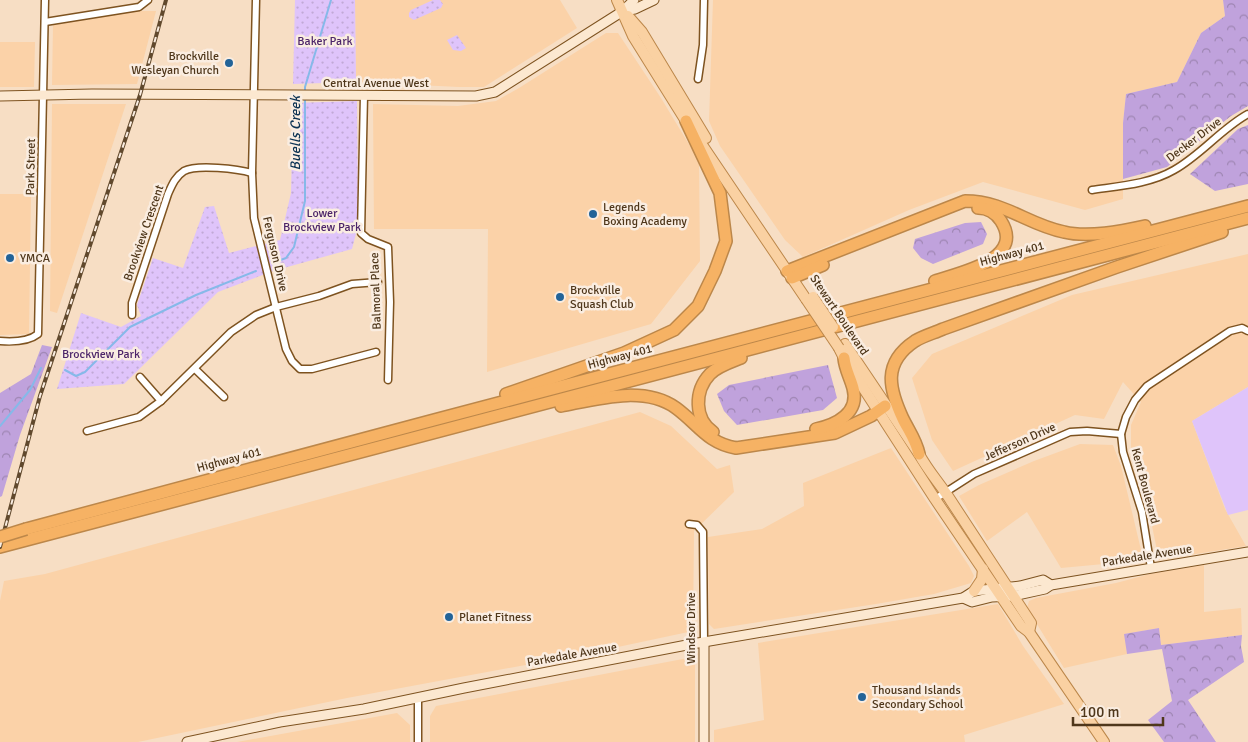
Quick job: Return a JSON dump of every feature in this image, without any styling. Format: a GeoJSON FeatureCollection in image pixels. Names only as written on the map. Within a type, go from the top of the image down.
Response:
{"type":"FeatureCollection","features":[{"type":"Feature","properties":{"kind":"highway"},"geometry":{"type":"LineString","coordinates":[[434,420],[444,412],[486,400],[624,353],[674,330],[698,306],[715,271],[726,242],[720,193],[686,120]]}},
{"type":"Feature","properties":{"kind":"highway"},"geometry":{"type":"LineString","coordinates":[[793,273],[964,202],[977,201],[997,205],[1044,226],[1078,234],[1092,234],[1142,226],[1199,214],[1213,214]]}},
{"type":"Feature","properties":{"kind":"highway","name":"Highway 401"},"geometry":{"type":"LineString","coordinates":[[0,536],[1248,206]]}},
{"type":"Feature","properties":{"kind":"highway"},"geometry":{"type":"LineString","coordinates":[[793,273],[967,208],[983,208],[998,218],[1004,228],[1005,242],[1002,251],[994,259],[986,264],[911,289],[900,298]]}},
{"type":"Feature","properties":{"kind":"highway","name":"Highway 401"},"geometry":{"type":"LineString","coordinates":[[0,547],[1248,218]]}},
{"type":"Feature","properties":{"kind":"highway"},"geometry":{"type":"LineString","coordinates":[[919,454],[916,442],[893,396],[891,382],[891,372],[898,358],[916,340],[1116,267],[1248,224]]}},
{"type":"Feature","properties":{"kind":"highway"},"geometry":{"type":"LineString","coordinates":[[838,326],[814,337],[732,362],[711,373],[703,384],[698,397],[699,415],[707,428],[712,432],[729,441],[737,442],[824,428],[836,424],[848,413],[854,398],[842,350]]}},
{"type":"Feature","properties":{"kind":"highway"},"geometry":{"type":"LineString","coordinates":[[488,418],[510,417],[580,402],[638,395],[665,401],[677,409],[712,440],[736,448],[835,433],[871,416],[881,408]]}},
{"type":"Feature","properties":{"kind":"main road","name":"Stewart Boulevard"},"geometry":{"type":"LineString","coordinates":[[617,0],[633,36],[686,120],[793,273]]}},
{"type":"Feature","properties":{"kind":"main road","name":"Stewart Boulevard"},"geometry":{"type":"LineString","coordinates":[[623,12],[642,32],[710,143],[881,408],[935,499],[1021,626],[1029,632],[1104,742]]}},
{"type":"Feature","properties":{"kind":"main road","name":"Stewart Boulevard"},"geometry":{"type":"LineString","coordinates":[[881,408],[919,454],[926,467],[946,492],[1031,623],[1029,632]]}},
{"type":"Feature","properties":{"kind":"main road"},"geometry":{"type":"LineString","coordinates":[[974,591],[982,579],[982,568]]}},
{"type":"Feature","properties":{"kind":"street","name":"Park Street"},"geometry":{"type":"LineString","coordinates":[[0,341],[33,339],[38,334],[45,0]]}},
{"type":"Feature","properties":{"kind":"street"},"geometry":{"type":"LineString","coordinates":[[45,22],[139,7],[148,0]]}},
{"type":"Feature","properties":{"kind":"street","name":"Ferguson Drive"},"geometry":{"type":"LineString","coordinates":[[256,0],[252,173],[254,218],[286,349],[292,362],[300,369],[312,369],[376,352]]}},
{"type":"Feature","properties":{"kind":"street","name":"Central Avenue West"},"geometry":{"type":"LineString","coordinates":[[0,96],[92,94],[476,96],[495,92],[623,12],[634,0]]}},
{"type":"Feature","properties":{"kind":"street","name":"Central Avenue West"},"geometry":{"type":"LineString","coordinates":[[623,12],[636,9],[654,0]]}},
{"type":"Feature","properties":{"kind":"street"},"geometry":{"type":"LineString","coordinates":[[698,79],[703,45],[704,0]]}},
{"type":"Feature","properties":{"kind":"street","name":"Balmoral Place"},"geometry":{"type":"LineString","coordinates":[[364,95],[361,233],[368,239],[388,247],[390,302],[388,380]]}},
{"type":"Feature","properties":{"kind":"street","name":"Decker Drive"},"geometry":{"type":"LineString","coordinates":[[1092,190],[1144,181],[1173,171],[1200,153],[1248,114]]}},
{"type":"Feature","properties":{"kind":"street","name":"Brookview Crescent"},"geometry":{"type":"LineString","coordinates":[[132,315],[132,303],[168,194],[175,179],[186,171],[200,168],[242,170],[252,173]]}},
{"type":"Feature","properties":{"kind":"street"},"geometry":{"type":"LineString","coordinates":[[87,431],[139,417],[161,401],[231,332],[256,315],[352,284],[378,282]]}},
{"type":"Feature","properties":{"kind":"street","name":"Kent Boulevard"},"geometry":{"type":"LineString","coordinates":[[1151,568],[1142,512],[1123,452],[1121,434],[1126,417],[1135,400],[1147,386],[1230,332],[1242,328],[1248,331]]}},
{"type":"Feature","properties":{"kind":"street"},"geometry":{"type":"LineString","coordinates":[[195,369],[224,397]]}},
{"type":"Feature","properties":{"kind":"street"},"geometry":{"type":"LineString","coordinates":[[140,377],[161,401]]}},
{"type":"Feature","properties":{"kind":"street","name":"Jefferson Drive"},"geometry":{"type":"LineString","coordinates":[[935,499],[974,474],[1070,432],[1087,431],[1121,434]]}},
{"type":"Feature","properties":{"kind":"street","name":"Windsor Drive"},"geometry":{"type":"LineString","coordinates":[[689,524],[697,525],[703,532],[704,742]]}},
{"type":"Feature","properties":{"kind":"street","name":"Parkedale Avenue"},"geometry":{"type":"LineString","coordinates":[[187,742],[280,722],[349,712],[704,642],[963,598],[974,591],[996,588],[1010,591],[1045,589],[1051,585],[1248,552]]}},
{"type":"Feature","properties":{"kind":"street","name":"Parkedale Avenue"},"geometry":{"type":"LineString","coordinates":[[963,598],[972,602],[1002,597],[1010,591]]}},
{"type":"Feature","properties":{"kind":"street"},"geometry":{"type":"LineString","coordinates":[[418,698],[418,742]]}},
{"type":"Feature","properties":{"kind":"shaded area"},"geometry":{"type":"Polygon","coordinates":[[[355,0],[560,0],[577,28],[484,87],[356,82],[355,0]]]}},
{"type":"Feature","properties":{"kind":"shaded area"},"geometry":{"type":"Polygon","coordinates":[[[713,0],[1223,0],[1225,16],[1201,33],[1177,82],[1126,94],[1123,123],[1123,199],[1085,210],[983,182],[909,210],[803,257],[785,240],[720,146],[709,121],[713,0]]]}},
{"type":"Feature","properties":{"kind":"shaded area"},"geometry":{"type":"Polygon","coordinates":[[[137,11],[156,11],[137,84],[52,85],[53,25],[137,11]]]}},
{"type":"Feature","properties":{"kind":"shaded area"},"geometry":{"type":"Polygon","coordinates":[[[606,33],[618,33],[661,98],[699,161],[700,261],[651,324],[487,372],[488,229],[374,229],[373,104],[458,106],[496,101],[606,33]]]}},
{"type":"Feature","properties":{"kind":"shaded area"},"geometry":{"type":"Polygon","coordinates":[[[0,42],[35,42],[34,87],[0,87],[0,42]]]}},
{"type":"Feature","properties":{"kind":"shaded area"},"geometry":{"type":"Polygon","coordinates":[[[52,104],[126,104],[57,313],[50,311],[52,104]]]}},
{"type":"Feature","properties":{"kind":"shaded area"},"geometry":{"type":"Polygon","coordinates":[[[0,194],[31,194],[29,334],[0,335],[0,194]]]}},
{"type":"Feature","properties":{"kind":"shaded area"},"geometry":{"type":"Polygon","coordinates":[[[1248,254],[1248,387],[1192,421],[1225,509],[1246,546],[1159,560],[1151,521],[1131,447],[1131,425],[1141,402],[1123,382],[1104,419],[1075,415],[953,471],[932,440],[912,378],[932,354],[1072,295],[1248,254]]]}},
{"type":"Feature","properties":{"kind":"shaded area"},"geometry":{"type":"Polygon","coordinates":[[[640,412],[671,426],[717,469],[730,465],[734,492],[694,531],[693,631],[585,654],[347,698],[138,742],[0,742],[0,601],[4,581],[45,574],[640,412]]]}},
{"type":"Feature","properties":{"kind":"shaded area"},"geometry":{"type":"Polygon","coordinates":[[[1080,444],[1113,445],[1121,466],[1142,554],[1136,561],[1061,568],[1027,512],[987,541],[959,496],[979,485],[1034,461],[1080,444]]]}},
{"type":"Feature","properties":{"kind":"shaded area"},"geometry":{"type":"Polygon","coordinates":[[[891,448],[969,566],[974,576],[971,583],[934,594],[876,604],[714,629],[709,624],[708,537],[762,529],[804,506],[803,483],[891,448]]]}},
{"type":"Feature","properties":{"kind":"shaded area"},"geometry":{"type":"Polygon","coordinates":[[[1204,565],[1204,612],[1241,608],[1242,635],[1161,645],[1159,628],[1125,634],[1127,654],[1064,668],[1027,608],[1029,601],[1036,598],[1116,583],[1150,574],[1204,565]]]}},
{"type":"Feature","properties":{"kind":"shaded area","name":"Thousand Islands Secondary School"},"geometry":{"type":"Polygon","coordinates":[[[998,604],[1023,646],[1064,704],[964,735],[965,742],[714,742],[714,730],[764,720],[758,643],[998,604]]]}},
{"type":"Feature","properties":{"kind":"shaded area"},"geometry":{"type":"Polygon","coordinates":[[[688,658],[695,661],[695,742],[430,742],[430,716],[436,706],[688,658]]]}},
{"type":"Feature","properties":{"kind":"shaded area"},"geometry":{"type":"Polygon","coordinates":[[[397,713],[410,725],[410,742],[237,742],[397,713]]]}},
{"type":"Feature","properties":{"kind":"green space","name":"Baker Park"},"geometry":{"type":"Polygon","coordinates":[[[295,0],[355,0],[356,82],[293,84],[295,0]]]}},
{"type":"Feature","properties":{"kind":"green space"},"geometry":{"type":"Polygon","coordinates":[[[433,0],[440,0],[443,4],[441,8],[414,20],[409,17],[411,10],[433,0]]]}},
{"type":"Feature","properties":{"kind":"green space"},"geometry":{"type":"Polygon","coordinates":[[[1223,0],[1248,0],[1248,106],[1231,116],[1167,167],[1123,179],[1123,123],[1126,94],[1177,82],[1201,33],[1225,16],[1223,0]]]}},
{"type":"Feature","properties":{"kind":"green space"},"geometry":{"type":"Polygon","coordinates":[[[457,35],[466,48],[461,51],[453,50],[447,40],[457,35]]]}},
{"type":"Feature","properties":{"kind":"green space"},"geometry":{"type":"Polygon","coordinates":[[[357,101],[358,226],[352,249],[273,271],[218,292],[124,384],[57,389],[81,313],[121,327],[141,316],[137,305],[153,258],[183,268],[205,207],[214,206],[229,253],[280,240],[291,193],[293,103],[357,101]]]}},
{"type":"Feature","properties":{"kind":"green space"},"geometry":{"type":"Polygon","coordinates":[[[1248,125],[1248,184],[1215,191],[1190,174],[1238,129],[1248,125]]]}},
{"type":"Feature","properties":{"kind":"green space"},"geometry":{"type":"Polygon","coordinates":[[[981,222],[987,234],[983,244],[933,264],[921,258],[913,248],[915,239],[965,223],[981,222]]]}},
{"type":"Feature","properties":{"kind":"green space"},"geometry":{"type":"Polygon","coordinates":[[[42,345],[52,347],[20,435],[2,496],[0,497],[0,393],[31,374],[42,345]]]}},
{"type":"Feature","properties":{"kind":"green space"},"geometry":{"type":"Polygon","coordinates":[[[828,365],[837,398],[823,410],[737,425],[724,411],[717,394],[729,385],[828,365]]]}},
{"type":"Feature","properties":{"kind":"green space"},"geometry":{"type":"Polygon","coordinates":[[[1248,387],[1248,510],[1228,515],[1192,421],[1248,387]]]}},
{"type":"Feature","properties":{"kind":"green space"},"geometry":{"type":"Polygon","coordinates":[[[1159,628],[1161,645],[1242,635],[1241,646],[1244,662],[1188,700],[1216,742],[1164,742],[1148,720],[1172,701],[1162,649],[1127,654],[1124,634],[1159,628]]]}},
{"type":"Feature","properties":{"kind":"waterway","name":"Buells Creek"},"geometry":{"type":"LineString","coordinates":[[305,93],[305,87],[331,0]]}},
{"type":"Feature","properties":{"kind":"waterway","name":"Buells Creek"},"geometry":{"type":"LineString","coordinates":[[278,261],[286,258],[294,247],[305,201],[305,97]]}},
{"type":"Feature","properties":{"kind":"waterway","name":"Buells Creek"},"geometry":{"type":"LineString","coordinates":[[65,370],[76,376],[85,372],[130,327],[196,295],[256,271]]}},
{"type":"Feature","properties":{"kind":"waterway","name":"Buells Creek"},"geometry":{"type":"LineString","coordinates":[[0,426],[30,390],[41,368]]}},
{"type":"Feature","properties":{"kind":"railway"},"geometry":{"type":"LineString","coordinates":[[0,547],[40,396],[140,95],[166,0]]}},
{"type":"Feature","properties":{"kind":"place","name":"Brockville Wesleyan Church"},"geometry":{"type":"Point","coordinates":[229,63]}},
{"type":"Feature","properties":{"kind":"place","name":"Legends Boxing Academy"},"geometry":{"type":"Point","coordinates":[593,214]}},
{"type":"Feature","properties":{"kind":"place","name":"YMCA"},"geometry":{"type":"Point","coordinates":[10,258]}},
{"type":"Feature","properties":{"kind":"place","name":"Brockville Squash Club"},"geometry":{"type":"Point","coordinates":[560,297]}},
{"type":"Feature","properties":{"kind":"place","name":"Planet Fitness"},"geometry":{"type":"Point","coordinates":[449,617]}},
{"type":"Feature","properties":{"kind":"place","name":"Thousand Islands Secondary School"},"geometry":{"type":"Point","coordinates":[862,697]}},
{"type":"Feature","properties":{"kind":"park label","name":"Lower Brockview Park"},"geometry":{"type":"Point","coordinates":[322,220]}},
{"type":"Feature","properties":{"kind":"park label","name":"Brockview Park"},"geometry":{"type":"Point","coordinates":[101,354]}}]}
